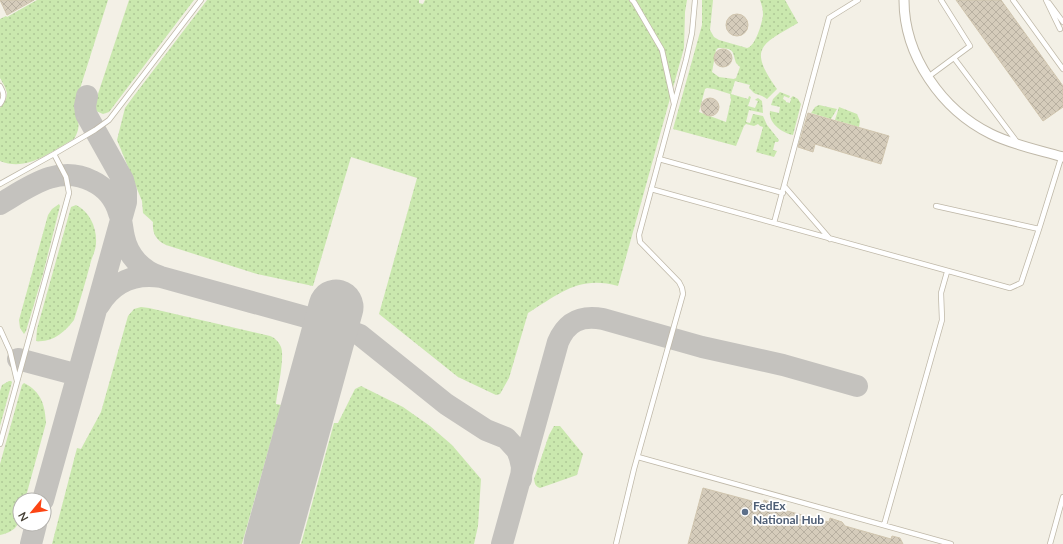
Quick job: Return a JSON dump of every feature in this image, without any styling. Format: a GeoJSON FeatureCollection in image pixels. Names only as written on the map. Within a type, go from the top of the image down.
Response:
{"type":"FeatureCollection","features":[{"type":"Feature","properties":{"kind":"street"},"geometry":{"type":"LineString","coordinates":[[904,0],[906,18],[912,44],[928,78],[944,99],[954,109],[971,122],[992,134],[1018,144],[1063,156]]}},
{"type":"Feature","properties":{"kind":"lane"},"geometry":{"type":"LineString","coordinates":[[0,184],[99,128],[109,120],[201,0]]}},
{"type":"Feature","properties":{"kind":"lane"},"geometry":{"type":"LineString","coordinates":[[632,0],[662,50],[674,105]]}},
{"type":"Feature","properties":{"kind":"lane"},"geometry":{"type":"LineString","coordinates":[[616,544],[638,457],[683,294],[679,282],[639,239],[640,229],[689,47],[695,0]]}},
{"type":"Feature","properties":{"kind":"lane"},"geometry":{"type":"LineString","coordinates":[[774,223],[829,18],[858,0]]}},
{"type":"Feature","properties":{"kind":"lane"},"geometry":{"type":"LineString","coordinates":[[928,78],[970,46],[941,0]]}},
{"type":"Feature","properties":{"kind":"lane"},"geometry":{"type":"LineString","coordinates":[[1013,0],[1063,69]]}},
{"type":"Feature","properties":{"kind":"lane"},"geometry":{"type":"LineString","coordinates":[[1046,0],[1063,22]]}},
{"type":"Feature","properties":{"kind":"lane"},"geometry":{"type":"LineString","coordinates":[[1046,0],[1060,29]]}},
{"type":"Feature","properties":{"kind":"lane"},"geometry":{"type":"LineString","coordinates":[[954,58],[1018,144]]}},
{"type":"Feature","properties":{"kind":"lane"},"geometry":{"type":"LineString","coordinates":[[0,86],[4,94],[0,104]]}},
{"type":"Feature","properties":{"kind":"lane"},"geometry":{"type":"LineString","coordinates":[[0,444],[69,193],[66,177],[54,154]]}},
{"type":"Feature","properties":{"kind":"lane"},"geometry":{"type":"LineString","coordinates":[[651,189],[947,272],[1010,288],[1021,283],[1063,156]]}},
{"type":"Feature","properties":{"kind":"lane"},"geometry":{"type":"LineString","coordinates":[[659,159],[783,193]]}},
{"type":"Feature","properties":{"kind":"lane"},"geometry":{"type":"LineString","coordinates":[[784,187],[830,239]]}},
{"type":"Feature","properties":{"kind":"lane"},"geometry":{"type":"LineString","coordinates":[[936,206],[1038,229]]}},
{"type":"Feature","properties":{"kind":"lane"},"geometry":{"type":"LineString","coordinates":[[884,525],[942,320],[941,293],[947,272]]}},
{"type":"Feature","properties":{"kind":"lane"},"geometry":{"type":"LineString","coordinates":[[0,329],[10,351],[17,384]]}},
{"type":"Feature","properties":{"kind":"lane"},"geometry":{"type":"LineString","coordinates":[[638,457],[951,544]]}},
{"type":"Feature","properties":{"kind":"lane"},"geometry":{"type":"LineString","coordinates":[[1050,544],[1063,497]]}},
{"type":"Feature","properties":{"kind":"green space"},"geometry":{"type":"Polygon","coordinates":[[[37,0],[108,0],[78,97],[78,130],[74,139],[38,159],[20,164],[10,164],[0,161],[0,108],[6,99],[7,93],[0,78],[0,19],[6,16],[7,17],[37,0]]]}},
{"type":"Feature","properties":{"kind":"green space"},"geometry":{"type":"Polygon","coordinates":[[[129,0],[194,0],[109,112],[103,114],[96,111],[94,106],[129,0]]]}},
{"type":"Feature","properties":{"kind":"green space"},"geometry":{"type":"Polygon","coordinates":[[[207,0],[419,0],[419,3],[423,4],[425,0],[687,0],[685,12],[684,48],[618,286],[604,283],[592,283],[570,288],[528,313],[509,378],[500,394],[496,395],[458,377],[379,314],[417,178],[351,157],[313,286],[257,274],[163,243],[155,236],[153,222],[143,213],[142,201],[117,140],[125,108],[207,0]]]}},
{"type":"Feature","properties":{"kind":"green space"},"geometry":{"type":"Polygon","coordinates":[[[702,0],[713,0],[710,30],[714,37],[719,40],[747,48],[753,44],[761,24],[763,13],[760,0],[785,0],[798,23],[775,37],[762,49],[761,56],[763,64],[777,89],[767,99],[754,93],[749,88],[750,85],[735,81],[731,94],[748,99],[749,96],[751,97],[748,106],[755,108],[758,101],[755,100],[756,99],[758,98],[762,101],[763,113],[749,110],[746,122],[750,123],[753,114],[763,116],[767,125],[779,140],[778,142],[775,142],[773,150],[777,151],[774,157],[756,152],[763,127],[758,124],[754,126],[746,124],[744,126],[736,146],[673,129],[702,25],[702,0]],[[718,48],[716,50],[712,72],[719,77],[736,78],[740,67],[736,63],[733,52],[730,49],[718,48]],[[707,88],[705,89],[699,112],[726,122],[731,100],[730,94],[707,88]]]}},
{"type":"Feature","properties":{"kind":"green space"},"geometry":{"type":"Polygon","coordinates":[[[780,92],[790,96],[789,98],[784,96],[783,99],[786,102],[790,103],[790,99],[793,96],[798,99],[801,104],[793,135],[780,130],[771,120],[770,111],[779,113],[780,107],[771,105],[773,99],[780,92]]]}},
{"type":"Feature","properties":{"kind":"green space"},"geometry":{"type":"Polygon","coordinates":[[[819,105],[837,109],[831,119],[811,113],[815,107],[819,105]]]}},
{"type":"Feature","properties":{"kind":"green space"},"geometry":{"type":"Polygon","coordinates":[[[839,107],[857,114],[860,121],[859,127],[835,120],[839,107]]]}},
{"type":"Feature","properties":{"kind":"green space"},"geometry":{"type":"Polygon","coordinates":[[[59,204],[60,206],[43,274],[24,334],[20,328],[19,320],[48,215],[52,209],[59,204]]]}},
{"type":"Feature","properties":{"kind":"green space"},"geometry":{"type":"Polygon","coordinates":[[[76,205],[89,216],[92,221],[96,237],[95,250],[74,320],[67,329],[58,336],[47,340],[36,341],[37,329],[71,207],[76,205]]]}},
{"type":"Feature","properties":{"kind":"green space"},"geometry":{"type":"Polygon","coordinates":[[[141,307],[270,336],[277,340],[281,347],[282,358],[276,404],[281,405],[242,544],[52,544],[77,448],[81,449],[101,412],[128,316],[134,309],[141,307]]]}},
{"type":"Feature","properties":{"kind":"green space"},"geometry":{"type":"Polygon","coordinates":[[[9,381],[12,382],[0,426],[0,391],[2,385],[9,381]]]}},
{"type":"Feature","properties":{"kind":"green space"},"geometry":{"type":"Polygon","coordinates":[[[24,383],[39,395],[45,411],[46,423],[27,492],[12,492],[12,530],[0,535],[0,464],[22,385],[24,383]]]}},
{"type":"Feature","properties":{"kind":"green space"},"geometry":{"type":"Polygon","coordinates":[[[361,386],[403,407],[430,426],[452,445],[481,479],[478,526],[474,544],[301,544],[334,423],[338,423],[355,389],[361,386]]]}},
{"type":"Feature","properties":{"kind":"green space"},"geometry":{"type":"Polygon","coordinates":[[[554,426],[560,426],[583,454],[577,475],[540,488],[536,485],[534,479],[549,435],[554,426]]]}},
{"type":"Feature","properties":{"kind":"building"},"geometry":{"type":"Polygon","coordinates":[[[0,0],[34,0],[7,15],[0,0]]]}},
{"type":"Feature","properties":{"kind":"building"},"geometry":{"type":"Polygon","coordinates":[[[956,0],[1001,0],[1063,86],[1063,107],[1043,121],[956,0]]]}},
{"type":"Feature","properties":{"kind":"building"},"geometry":{"type":"Polygon","coordinates":[[[737,14],[745,17],[748,25],[745,33],[737,36],[729,33],[726,25],[729,17],[737,14]]]}},
{"type":"Feature","properties":{"kind":"building"},"geometry":{"type":"Polygon","coordinates":[[[723,49],[729,52],[732,58],[729,64],[723,67],[717,64],[714,58],[717,52],[723,49]]]}},
{"type":"Feature","properties":{"kind":"building"},"geometry":{"type":"Polygon","coordinates":[[[710,98],[716,101],[719,107],[716,113],[710,116],[704,113],[701,107],[704,101],[710,98]]]}},
{"type":"Feature","properties":{"kind":"building"},"geometry":{"type":"Polygon","coordinates":[[[808,113],[889,136],[881,164],[815,144],[813,152],[798,147],[808,113]]]}},
{"type":"Feature","properties":{"kind":"building","name":"FedEx National Hub"},"geometry":{"type":"Polygon","coordinates":[[[703,488],[763,504],[764,500],[773,503],[772,507],[829,522],[830,518],[842,522],[845,526],[891,539],[892,536],[900,538],[903,544],[688,544],[703,488]]]}},
{"type":"Feature","properties":{"kind":"taxiway"},"geometry":{"type":"LineString","coordinates":[[45,492],[126,202],[126,191],[123,180],[86,114],[85,106],[87,96]]}},
{"type":"Feature","properties":{"kind":"taxiway"},"geometry":{"type":"LineString","coordinates":[[0,204],[33,185],[56,176],[79,176],[92,181],[105,190],[112,198],[120,216],[126,244],[132,256],[142,267],[161,277],[331,324],[360,335],[446,404],[486,430],[506,438],[517,450],[520,458],[522,467],[521,479]]}},
{"type":"Feature","properties":{"kind":"taxiway"},"geometry":{"type":"LineString","coordinates":[[99,305],[111,290],[126,281],[142,276],[161,277]]}},
{"type":"Feature","properties":{"kind":"taxiway"},"geometry":{"type":"LineString","coordinates":[[502,544],[558,342],[570,324],[576,321],[588,318],[603,319],[702,347],[783,365],[857,386]]}},
{"type":"Feature","properties":{"kind":"taxiway"},"geometry":{"type":"LineString","coordinates":[[18,359],[78,375]]}},
{"type":"Feature","properties":{"kind":"taxiway"},"geometry":{"type":"LineString","coordinates":[[31,544],[34,532]]}},
{"type":"Feature","properties":{"kind":"runway"},"geometry":{"type":"LineString","coordinates":[[271,544],[336,307]]}},
{"type":"Feature","properties":{"kind":"place","name":"FedEx National Hub"},"geometry":{"type":"Point","coordinates":[745,512]}}]}
